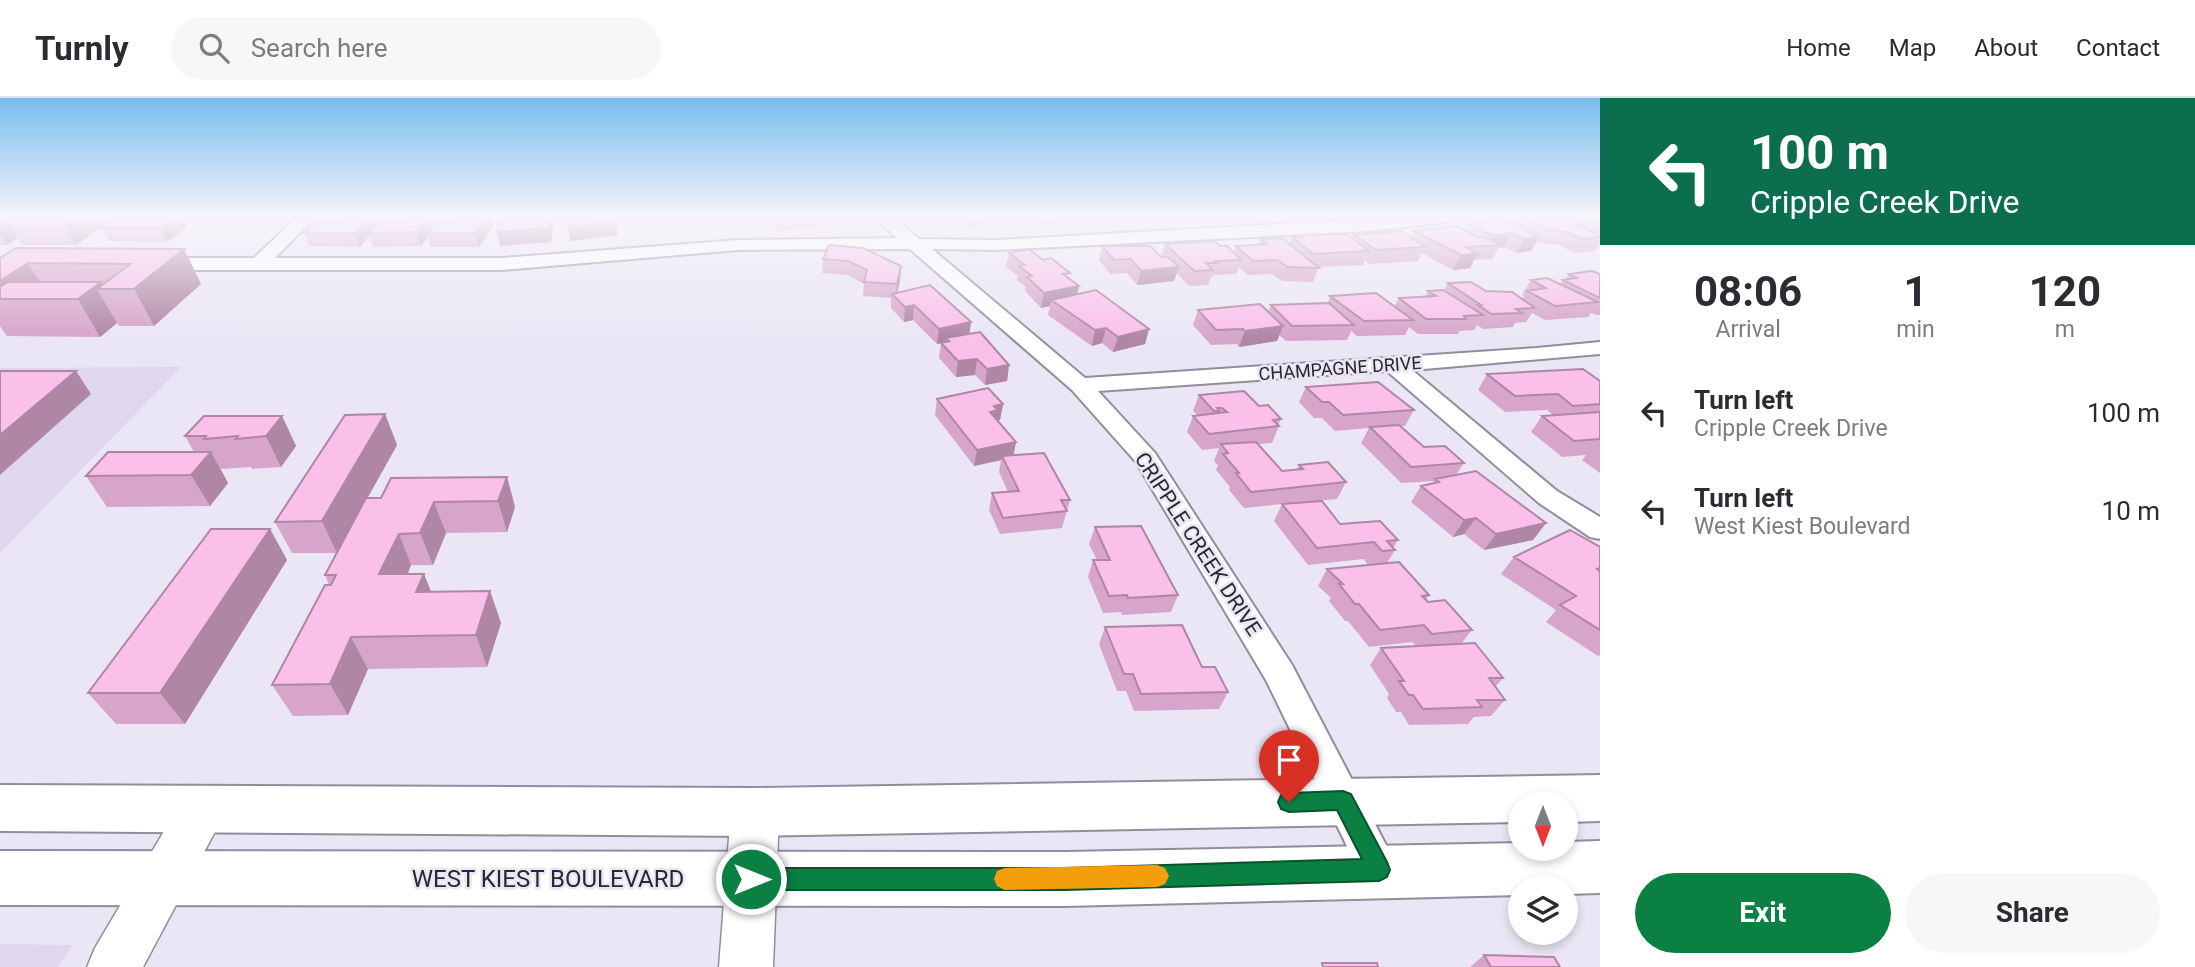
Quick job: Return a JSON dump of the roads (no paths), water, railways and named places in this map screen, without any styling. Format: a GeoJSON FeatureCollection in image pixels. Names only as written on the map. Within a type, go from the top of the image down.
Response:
{"type":"FeatureCollection","features":[{"type":"Feature","properties":{"kind":"main road"},"geometry":{"type":"LineString","coordinates":[[0,808],[755,812],[1600,798]]}},
{"type":"Feature","properties":{"kind":"main road","name":"WEST KIEST BOULEVARD"},"geometry":{"type":"LineString","coordinates":[[0,878],[1065,879],[1600,867]]}},
{"type":"Feature","properties":{"kind":"street"},"geometry":{"type":"LineString","coordinates":[[258,265],[266,258]]}},
{"type":"Feature","properties":{"kind":"street"},"geometry":{"type":"LineString","coordinates":[[134,264],[502,264],[582,258]]}},
{"type":"Feature","properties":{"kind":"street","name":"CRIPPLE CREEK DRIVE"},"geometry":{"type":"LineString","coordinates":[[929,258],[1080,385],[1146,458],[1280,674],[1379,870]]}},
{"type":"Feature","properties":{"kind":"street","name":"CHAMPAGNE DRIVE"},"geometry":{"type":"LineString","coordinates":[[1080,385],[1393,365],[1600,348]]}},
{"type":"Feature","properties":{"kind":"street"},"geometry":{"type":"LineString","coordinates":[[1393,365],[1548,497],[1600,530]]}},
{"type":"Feature","properties":{"kind":"street"},"geometry":{"type":"LineString","coordinates":[[114,967],[166,879],[203,809]]}},
{"type":"Feature","properties":{"kind":"street"},"geometry":{"type":"LineString","coordinates":[[746,967],[755,812]]}}]}
